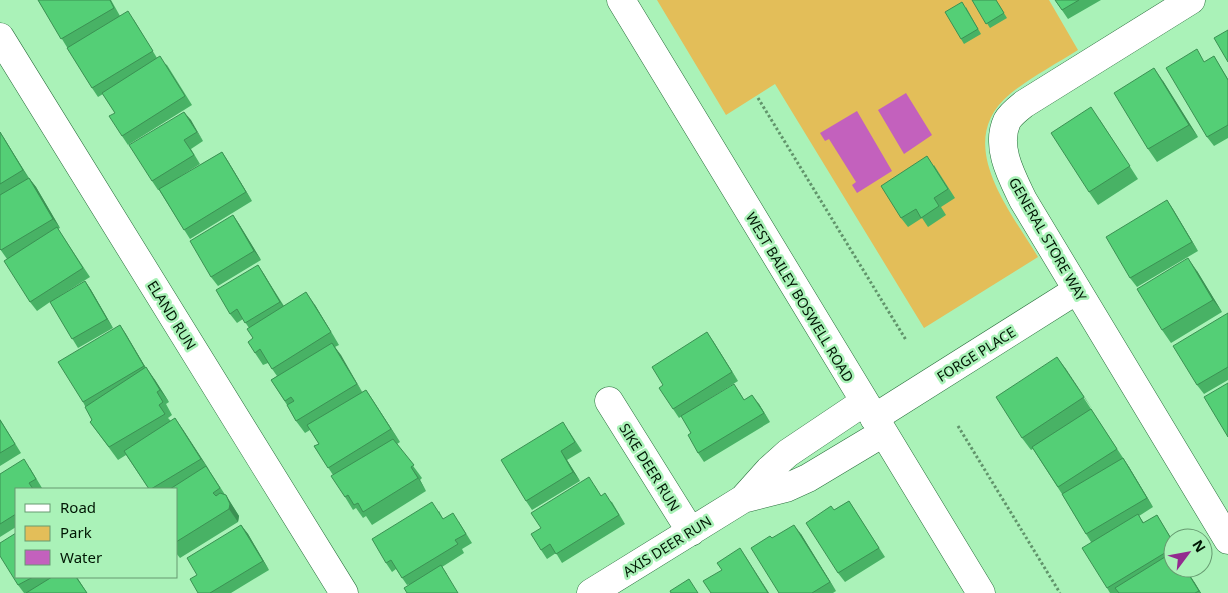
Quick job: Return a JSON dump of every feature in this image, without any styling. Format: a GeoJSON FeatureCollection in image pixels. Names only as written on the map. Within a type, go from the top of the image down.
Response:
{"type":"FeatureCollection","features":[{"type":"Feature","properties":{"kind":"street","name":"WEST BAILEY BOSWELL ROAD"},"geometry":{"type":"LineString","coordinates":[[621,0],[982,593]]}},
{"type":"Feature","properties":{"kind":"street","name":"GENERAL STORE WAY"},"geometry":{"type":"LineString","coordinates":[[1191,0],[1024,104],[1007,120],[1004,141],[1006,166],[1023,200],[1228,540]]}},
{"type":"Feature","properties":{"kind":"street","name":"ELAND RUN"},"geometry":{"type":"LineString","coordinates":[[0,37],[344,593]]}},
{"type":"Feature","properties":{"kind":"street","name":"FORGE PLACE"},"geometry":{"type":"LineString","coordinates":[[874,418],[1077,290]]}},
{"type":"Feature","properties":{"kind":"street","name":"SIKE DEER RUN"},"geometry":{"type":"LineString","coordinates":[[609,402],[691,532]]}},
{"type":"Feature","properties":{"kind":"street","name":"AXIS DEER RUN"},"geometry":{"type":"LineString","coordinates":[[743,499],[786,488],[808,478],[874,418]]}},
{"type":"Feature","properties":{"kind":"street","name":"AXIS DEER RUN"},"geometry":{"type":"LineString","coordinates":[[590,593],[743,499],[769,470],[788,453],[874,418]]}},
{"type":"Feature","properties":{"kind":"path"},"geometry":{"type":"LineString","coordinates":[[758,98],[906,340]]}},
{"type":"Feature","properties":{"kind":"path"},"geometry":{"type":"LineString","coordinates":[[958,426],[1060,593]]}},
{"type":"Feature","properties":{"kind":"green space"},"geometry":{"type":"Polygon","coordinates":[[[657,0],[1049,0],[1078,50],[1035,76],[1010,94],[993,113],[986,133],[986,154],[992,176],[1002,197],[1038,257],[924,328],[775,84],[726,115],[657,0]]]}},
{"type":"Feature","properties":{"kind":"water"},"geometry":{"type":"Polygon","coordinates":[[[906,93],[932,135],[904,154],[878,110],[906,93]]]}},
{"type":"Feature","properties":{"kind":"water"},"geometry":{"type":"Polygon","coordinates":[[[857,111],[892,171],[857,193],[852,185],[856,182],[829,139],[825,141],[820,133],[857,111]]]}},
{"type":"Feature","properties":{"kind":"building"},"geometry":{"type":"Polygon","coordinates":[[[38,0],[110,0],[114,8],[61,39],[38,0]]]}},
{"type":"Feature","properties":{"kind":"building"},"geometry":{"type":"Polygon","coordinates":[[[972,0],[996,0],[1004,13],[986,24],[972,0]]]}},
{"type":"Feature","properties":{"kind":"building"},"geometry":{"type":"Polygon","coordinates":[[[1055,0],[1079,0],[1062,10],[1055,0]]]}},
{"type":"Feature","properties":{"kind":"building"},"geometry":{"type":"Polygon","coordinates":[[[962,2],[978,29],[961,39],[945,12],[962,2]]]}},
{"type":"Feature","properties":{"kind":"building"},"geometry":{"type":"Polygon","coordinates":[[[128,11],[153,51],[92,88],[67,48],[128,11]]]}},
{"type":"Feature","properties":{"kind":"building"},"geometry":{"type":"Polygon","coordinates":[[[1228,30],[1228,62],[1214,38],[1228,30]]]}},
{"type":"Feature","properties":{"kind":"building"},"geometry":{"type":"Polygon","coordinates":[[[1197,49],[1204,62],[1214,56],[1228,80],[1228,125],[1207,137],[1166,68],[1197,49]]]}},
{"type":"Feature","properties":{"kind":"building"},"geometry":{"type":"Polygon","coordinates":[[[160,56],[185,96],[122,136],[109,116],[115,113],[102,93],[160,56]]]}},
{"type":"Feature","properties":{"kind":"building"},"geometry":{"type":"Polygon","coordinates":[[[1154,68],[1189,125],[1148,149],[1114,93],[1154,68]]]}},
{"type":"Feature","properties":{"kind":"building"},"geometry":{"type":"Polygon","coordinates":[[[1091,107],[1130,166],[1089,192],[1051,133],[1091,107]]]}},
{"type":"Feature","properties":{"kind":"building"},"geometry":{"type":"Polygon","coordinates":[[[184,112],[197,132],[184,140],[194,155],[152,181],[129,145],[184,112]]]}},
{"type":"Feature","properties":{"kind":"building"},"geometry":{"type":"Polygon","coordinates":[[[0,132],[23,170],[0,184],[0,132]]]}},
{"type":"Feature","properties":{"kind":"building"},"geometry":{"type":"Polygon","coordinates":[[[222,152],[246,192],[184,230],[159,189],[222,152]]]}},
{"type":"Feature","properties":{"kind":"building"},"geometry":{"type":"Polygon","coordinates":[[[927,156],[948,189],[934,198],[939,206],[921,218],[916,209],[901,218],[881,186],[927,156]]]}},
{"type":"Feature","properties":{"kind":"building"},"geometry":{"type":"Polygon","coordinates":[[[29,178],[53,219],[1,250],[0,195],[29,178]]]}},
{"type":"Feature","properties":{"kind":"building"},"geometry":{"type":"Polygon","coordinates":[[[1167,200],[1192,242],[1130,278],[1106,237],[1167,200]]]}},
{"type":"Feature","properties":{"kind":"building"},"geometry":{"type":"Polygon","coordinates":[[[233,215],[254,251],[211,277],[190,241],[233,215]]]}},
{"type":"Feature","properties":{"kind":"building"},"geometry":{"type":"Polygon","coordinates":[[[57,227],[83,268],[30,302],[4,261],[57,227]]]}},
{"type":"Feature","properties":{"kind":"building"},"geometry":{"type":"Polygon","coordinates":[[[1188,258],[1213,300],[1162,330],[1137,289],[1188,258]]]}},
{"type":"Feature","properties":{"kind":"building"},"geometry":{"type":"Polygon","coordinates":[[[258,265],[280,302],[245,323],[237,309],[230,314],[216,290],[258,265]]]}},
{"type":"Feature","properties":{"kind":"building"},"geometry":{"type":"Polygon","coordinates":[[[85,281],[107,319],[72,339],[50,302],[85,281]]]}},
{"type":"Feature","properties":{"kind":"building"},"geometry":{"type":"Polygon","coordinates":[[[306,292],[331,332],[272,369],[260,349],[255,353],[248,342],[253,338],[247,329],[306,292]]]}},
{"type":"Feature","properties":{"kind":"building"},"geometry":{"type":"Polygon","coordinates":[[[1228,313],[1228,367],[1197,385],[1173,346],[1228,313]]]}},
{"type":"Feature","properties":{"kind":"building"},"geometry":{"type":"Polygon","coordinates":[[[120,325],[144,366],[83,402],[58,362],[120,325]]]}},
{"type":"Feature","properties":{"kind":"building"},"geometry":{"type":"Polygon","coordinates":[[[707,332],[732,372],[673,409],[659,388],[663,385],[652,367],[707,332]]]}},
{"type":"Feature","properties":{"kind":"building"},"geometry":{"type":"Polygon","coordinates":[[[332,343],[357,384],[296,421],[287,405],[294,401],[291,397],[285,401],[271,380],[332,343]]]}},
{"type":"Feature","properties":{"kind":"building"},"geometry":{"type":"Polygon","coordinates":[[[1057,357],[1084,397],[1022,438],[996,397],[1057,357]]]}},
{"type":"Feature","properties":{"kind":"building"},"geometry":{"type":"Polygon","coordinates":[[[146,367],[160,390],[157,392],[163,402],[159,405],[165,414],[109,447],[90,422],[92,420],[85,407],[146,367]]]}},
{"type":"Feature","properties":{"kind":"building"},"geometry":{"type":"Polygon","coordinates":[[[1228,383],[1228,437],[1204,397],[1228,383]]]}},
{"type":"Feature","properties":{"kind":"building"},"geometry":{"type":"Polygon","coordinates":[[[734,384],[744,400],[752,395],[764,413],[698,453],[688,435],[691,433],[681,416],[734,384]]]}},
{"type":"Feature","properties":{"kind":"building"},"geometry":{"type":"Polygon","coordinates":[[[366,390],[391,429],[328,468],[314,446],[319,444],[307,425],[366,390]]]}},
{"type":"Feature","properties":{"kind":"building"},"geometry":{"type":"Polygon","coordinates":[[[1091,409],[1117,449],[1058,487],[1032,447],[1091,409]]]}},
{"type":"Feature","properties":{"kind":"building"},"geometry":{"type":"Polygon","coordinates":[[[175,418],[201,459],[153,488],[148,488],[124,451],[175,418]]]}},
{"type":"Feature","properties":{"kind":"building"},"geometry":{"type":"Polygon","coordinates":[[[0,420],[15,444],[0,453],[0,420]]]}},
{"type":"Feature","properties":{"kind":"building"},"geometry":{"type":"Polygon","coordinates":[[[563,422],[575,442],[561,451],[573,472],[526,501],[501,460],[563,422]]]}},
{"type":"Feature","properties":{"kind":"building"},"geometry":{"type":"Polygon","coordinates":[[[393,439],[414,465],[411,467],[418,478],[363,512],[358,503],[354,505],[348,495],[345,497],[331,476],[393,439]]]}},
{"type":"Feature","properties":{"kind":"building"},"geometry":{"type":"Polygon","coordinates":[[[1123,458],[1147,498],[1086,534],[1062,494],[1123,458]]]}},
{"type":"Feature","properties":{"kind":"building"},"geometry":{"type":"Polygon","coordinates":[[[24,459],[36,479],[29,483],[32,488],[15,488],[15,515],[0,524],[0,474],[24,459]]]}},
{"type":"Feature","properties":{"kind":"building"},"geometry":{"type":"Polygon","coordinates":[[[206,466],[220,488],[213,493],[216,496],[220,493],[226,495],[230,504],[229,509],[178,541],[178,488],[172,488],[206,466]]]}},
{"type":"Feature","properties":{"kind":"building"},"geometry":{"type":"Polygon","coordinates":[[[589,477],[601,496],[605,493],[619,515],[556,554],[550,544],[541,550],[531,534],[541,528],[531,513],[589,477]]]}},
{"type":"Feature","properties":{"kind":"building"},"geometry":{"type":"Polygon","coordinates":[[[849,501],[879,548],[838,573],[806,523],[831,506],[834,510],[849,501]]]}},
{"type":"Feature","properties":{"kind":"building"},"geometry":{"type":"Polygon","coordinates":[[[432,502],[443,519],[453,513],[466,534],[455,540],[458,544],[402,578],[391,560],[386,563],[372,539],[432,502]]]}},
{"type":"Feature","properties":{"kind":"building"},"geometry":{"type":"Polygon","coordinates":[[[1138,514],[1143,523],[1157,515],[1165,528],[1163,528],[1163,554],[1107,588],[1082,548],[1138,514]]]}},
{"type":"Feature","properties":{"kind":"building"},"geometry":{"type":"Polygon","coordinates":[[[241,525],[263,561],[210,593],[198,593],[190,579],[197,575],[187,558],[241,525]]]}},
{"type":"Feature","properties":{"kind":"building"},"geometry":{"type":"Polygon","coordinates":[[[794,525],[830,582],[812,593],[779,593],[751,548],[770,536],[772,538],[794,525]]]}},
{"type":"Feature","properties":{"kind":"building"},"geometry":{"type":"Polygon","coordinates":[[[15,534],[15,578],[31,578],[18,585],[0,556],[0,543],[15,534]]]}},
{"type":"Feature","properties":{"kind":"building"},"geometry":{"type":"Polygon","coordinates":[[[740,548],[768,593],[711,593],[703,581],[722,570],[717,563],[740,548]]]}},
{"type":"Feature","properties":{"kind":"building"},"geometry":{"type":"Polygon","coordinates":[[[1163,558],[1163,578],[1191,578],[1199,591],[1195,593],[1119,593],[1115,588],[1163,558]]]}},
{"type":"Feature","properties":{"kind":"building"},"geometry":{"type":"Polygon","coordinates":[[[441,565],[458,593],[407,593],[404,588],[441,565]]]}},
{"type":"Feature","properties":{"kind":"building"},"geometry":{"type":"Polygon","coordinates":[[[50,578],[77,578],[87,593],[26,593],[50,578]]]}},
{"type":"Feature","properties":{"kind":"building"},"geometry":{"type":"Polygon","coordinates":[[[689,579],[698,593],[671,593],[670,591],[689,579]]]}}]}
